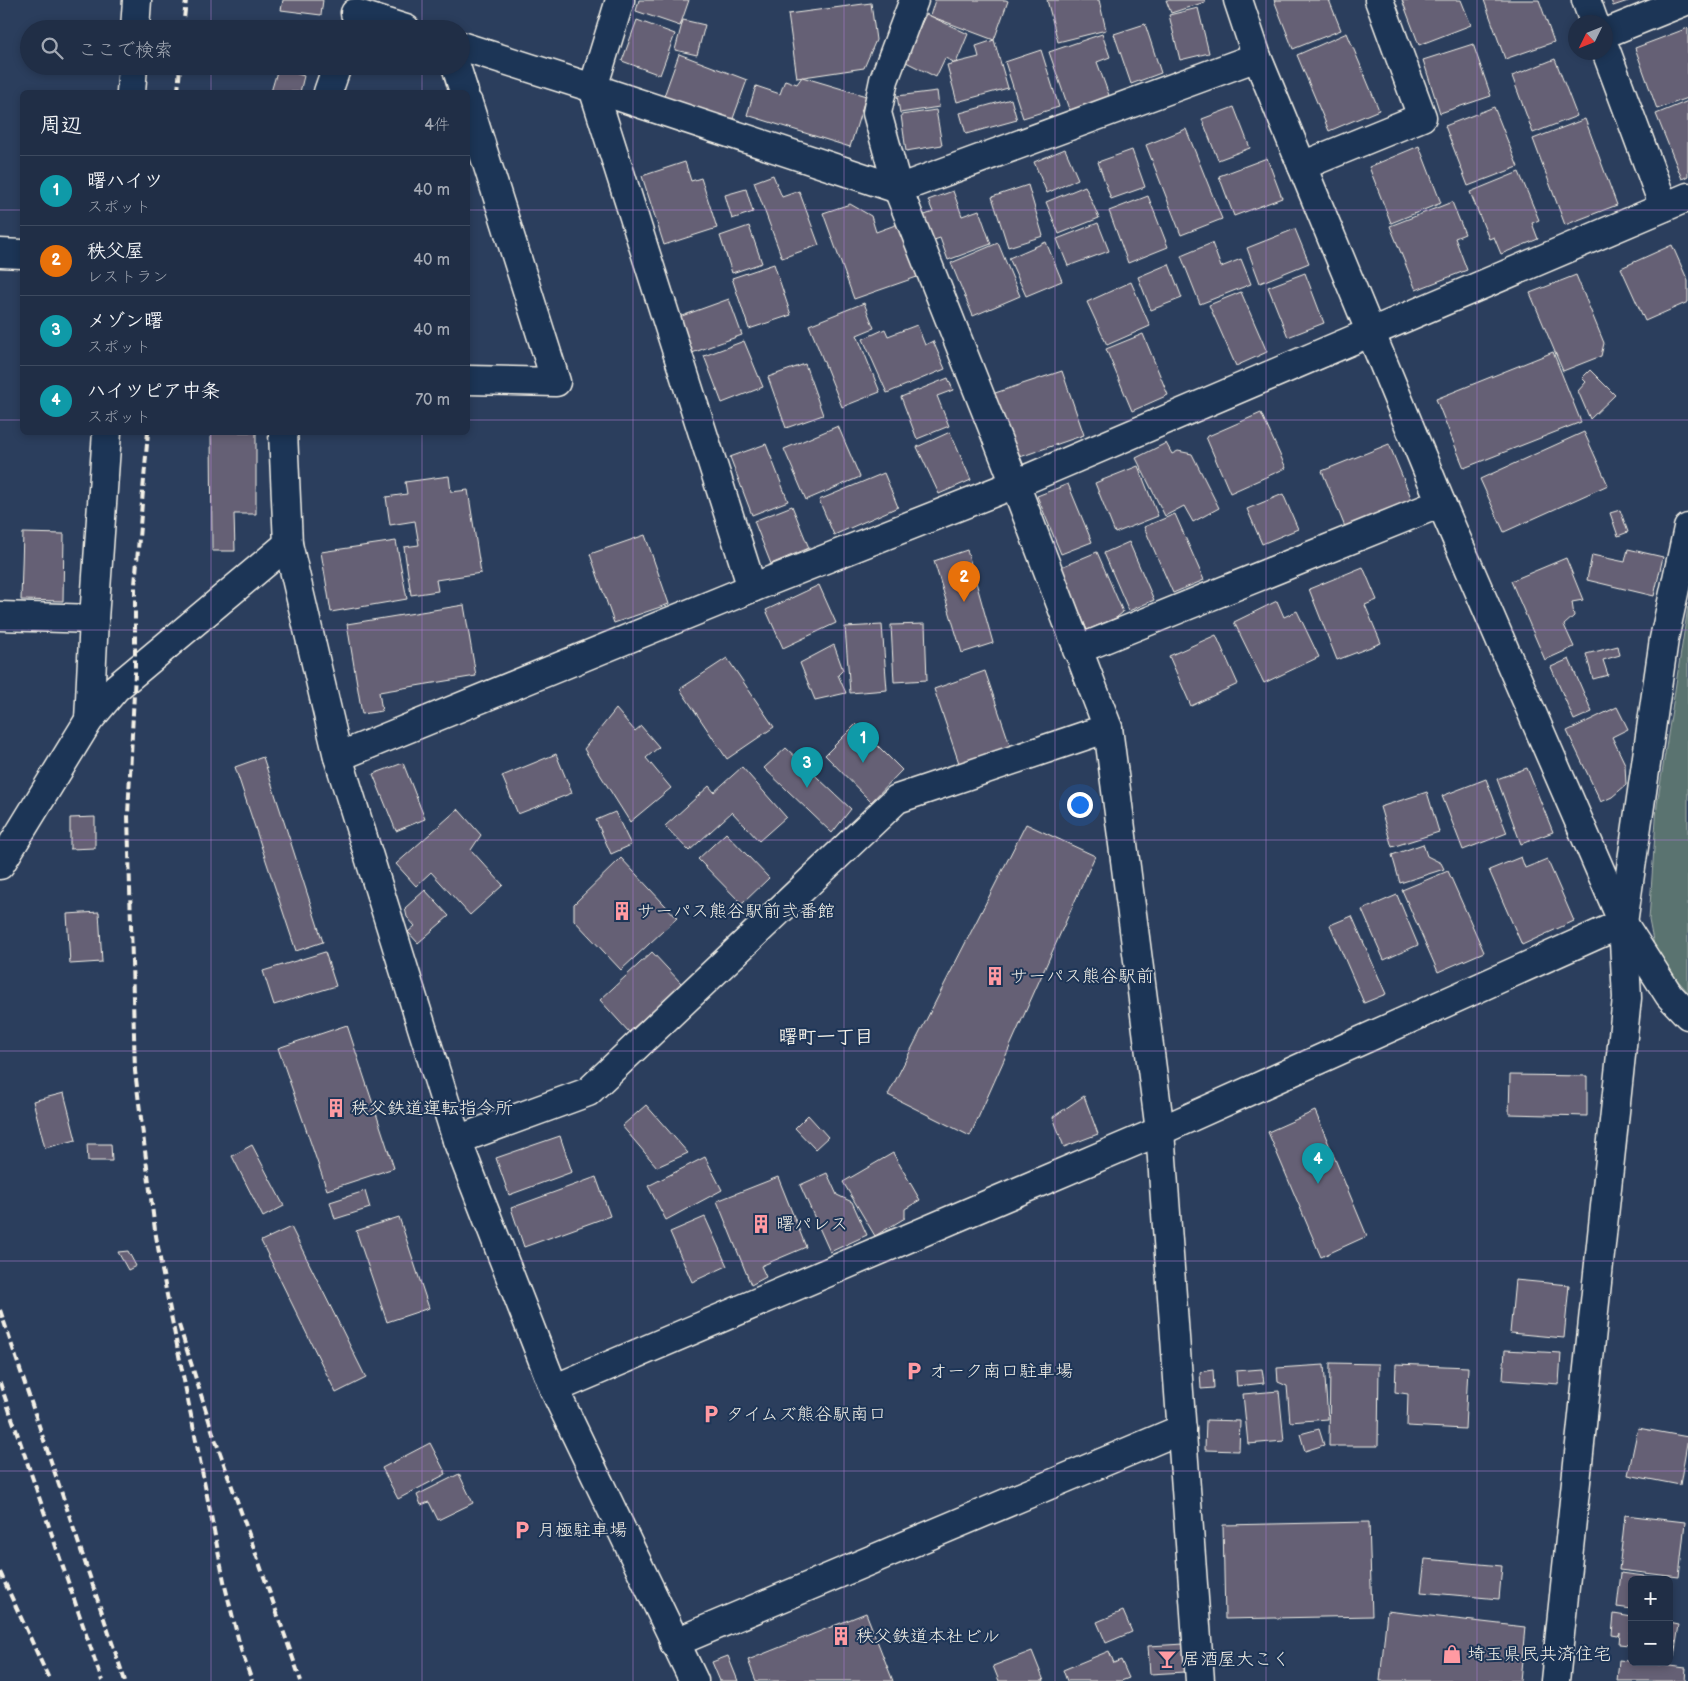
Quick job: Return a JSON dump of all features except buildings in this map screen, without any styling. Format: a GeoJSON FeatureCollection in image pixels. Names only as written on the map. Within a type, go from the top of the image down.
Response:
{"type":"FeatureCollection","features":[{"type":"Feature","properties":{"kind":"street"},"geometry":{"type":"LineString","coordinates":[[136,20],[137,0]]}},
{"type":"Feature","properties":{"kind":"street"},"geometry":{"type":"LineString","coordinates":[[620,0],[593,88],[752,588]]}},
{"type":"Feature","properties":{"kind":"street"},"geometry":{"type":"LineString","coordinates":[[914,0],[884,80],[878,113],[898,189],[1015,484],[1108,728],[1160,1132],[1200,1681]]}},
{"type":"Feature","properties":{"kind":"street"},"geometry":{"type":"LineString","coordinates":[[1238,0],[1258,57],[1441,503],[1623,923],[1669,995],[1688,1015]]}},
{"type":"Feature","properties":{"kind":"street"},"geometry":{"type":"LineString","coordinates":[[1302,166],[1422,117],[1379,0]]}},
{"type":"Feature","properties":{"kind":"street"},"geometry":{"type":"LineString","coordinates":[[1586,0],[1591,15]]}},
{"type":"Feature","properties":{"kind":"street"},"geometry":{"type":"LineString","coordinates":[[1613,30],[1688,0]]}},
{"type":"Feature","properties":{"kind":"street"},"geometry":{"type":"LineString","coordinates":[[355,14],[375,20]]}},
{"type":"Feature","properties":{"kind":"street"},"geometry":{"type":"LineString","coordinates":[[470,49],[898,189],[1258,57]]}},
{"type":"Feature","properties":{"kind":"street"},"geometry":{"type":"LineString","coordinates":[[338,757],[752,588],[1015,484],[1676,202],[1610,60]]}},
{"type":"Feature","properties":{"kind":"street"},"geometry":{"type":"LineString","coordinates":[[130,90],[131,75]]}},
{"type":"Feature","properties":{"kind":"street"},"geometry":{"type":"LineString","coordinates":[[329,90],[334,75]]}},
{"type":"Feature","properties":{"kind":"street"},"geometry":{"type":"LineString","coordinates":[[459,75],[463,90]]}},
{"type":"Feature","properties":{"kind":"street"},"geometry":{"type":"LineString","coordinates":[[470,109],[556,382],[470,380]]}},
{"type":"Feature","properties":{"kind":"street"},"geometry":{"type":"LineString","coordinates":[[0,253],[20,254]]}},
{"type":"Feature","properties":{"kind":"street"},"geometry":{"type":"LineString","coordinates":[[89,720],[107,435]]}},
{"type":"Feature","properties":{"kind":"street"},"geometry":{"type":"LineString","coordinates":[[283,435],[288,544],[338,757],[457,1140],[554,1389],[674,1643],[694,1681]]}},
{"type":"Feature","properties":{"kind":"street"},"geometry":{"type":"LineString","coordinates":[[1077,650],[1441,503]]}},
{"type":"Feature","properties":{"kind":"street"},"geometry":{"type":"LineString","coordinates":[[1555,1681],[1627,998],[1623,923],[1664,639],[1688,528]]}},
{"type":"Feature","properties":{"kind":"street"},"geometry":{"type":"LineString","coordinates":[[0,865],[89,720],[116,688],[288,544]]}},
{"type":"Feature","properties":{"kind":"street"},"geometry":{"type":"LineString","coordinates":[[0,616],[94,619]]}},
{"type":"Feature","properties":{"kind":"street"},"geometry":{"type":"LineString","coordinates":[[457,1140],[588,1092],[897,799],[1108,728]]}},
{"type":"Feature","properties":{"kind":"street"},"geometry":{"type":"LineString","coordinates":[[554,1389],[1160,1132],[1623,923]]}},
{"type":"Feature","properties":{"kind":"street"},"geometry":{"type":"LineString","coordinates":[[674,1643],[1182,1429]]}},
{"type":"Feature","properties":{"kind":"green space"},"geometry":{"type":"Polygon","coordinates":[[[1688,607],[1688,992],[1656,956],[1649,920],[1657,805],[1688,607]]]}},
{"type":"Feature","properties":{"kind":"railway"},"geometry":{"type":"LineString","coordinates":[[184,20],[186,0]]}},
{"type":"Feature","properties":{"kind":"railway"},"geometry":{"type":"LineString","coordinates":[[178,90],[179,75]]}},
{"type":"Feature","properties":{"kind":"railway"},"geometry":{"type":"LineString","coordinates":[[148,435],[135,585],[135,673],[128,815],[135,1071],[155,1230],[162,1270],[225,1586],[241,1650],[252,1681]]}},
{"type":"Feature","properties":{"kind":"railway"},"geometry":{"type":"LineString","coordinates":[[0,1310],[125,1681]]}},
{"type":"Feature","properties":{"kind":"railway"},"geometry":{"type":"LineString","coordinates":[[179,1325],[213,1433],[301,1681]]}},
{"type":"Feature","properties":{"kind":"railway"},"geometry":{"type":"LineString","coordinates":[[0,1383],[102,1681]]}},
{"type":"Feature","properties":{"kind":"railway"},"geometry":{"type":"LineString","coordinates":[[0,1572],[50,1681]]}},
{"type":"Feature","properties":{"kind":"place","name":"秩父屋"},"geometry":{"type":"Point","coordinates":[964,602]}},
{"type":"Feature","properties":{"kind":"place","name":"曙ハイツ"},"geometry":{"type":"Point","coordinates":[863,763]}},
{"type":"Feature","properties":{"kind":"place","name":"メゾン曙"},"geometry":{"type":"Point","coordinates":[807,788]}},
{"type":"Feature","properties":{"kind":"place","name":"サーパス熊谷駅前弐番館"},"geometry":{"type":"Point","coordinates":[622,911]}},
{"type":"Feature","properties":{"kind":"place","name":"サーパス熊谷駅前"},"geometry":{"type":"Point","coordinates":[995,976]}},
{"type":"Feature","properties":{"kind":"place","name":"秩父鉄道運転指令所"},"geometry":{"type":"Point","coordinates":[336,1108]}},
{"type":"Feature","properties":{"kind":"place","name":"ハイツピア中条"},"geometry":{"type":"Point","coordinates":[1318,1184]}},
{"type":"Feature","properties":{"kind":"place","name":"曙パレス"},"geometry":{"type":"Point","coordinates":[761,1224]}},
{"type":"Feature","properties":{"kind":"place","name":"オーク南口駐車場"},"geometry":{"type":"Point","coordinates":[914,1371]}},
{"type":"Feature","properties":{"kind":"place","name":"タイムズ熊谷駅南口"},"geometry":{"type":"Point","coordinates":[711,1414]}},
{"type":"Feature","properties":{"kind":"place","name":"月極駐車場"},"geometry":{"type":"Point","coordinates":[522,1530]}},
{"type":"Feature","properties":{"kind":"place","name":"秩父鉄道本社ビル"},"geometry":{"type":"Point","coordinates":[841,1636]}},
{"type":"Feature","properties":{"kind":"place","name":"埼玉県民共済住宅"},"geometry":{"type":"Point","coordinates":[1452,1654]}},
{"type":"Feature","properties":{"kind":"place","name":"居酒屋大こく"},"geometry":{"type":"Point","coordinates":[1167,1659]}},
{"type":"Feature","properties":{"kind":"district","name":"曙町一丁目"},"geometry":{"type":"Point","coordinates":[826,1037]}}]}
